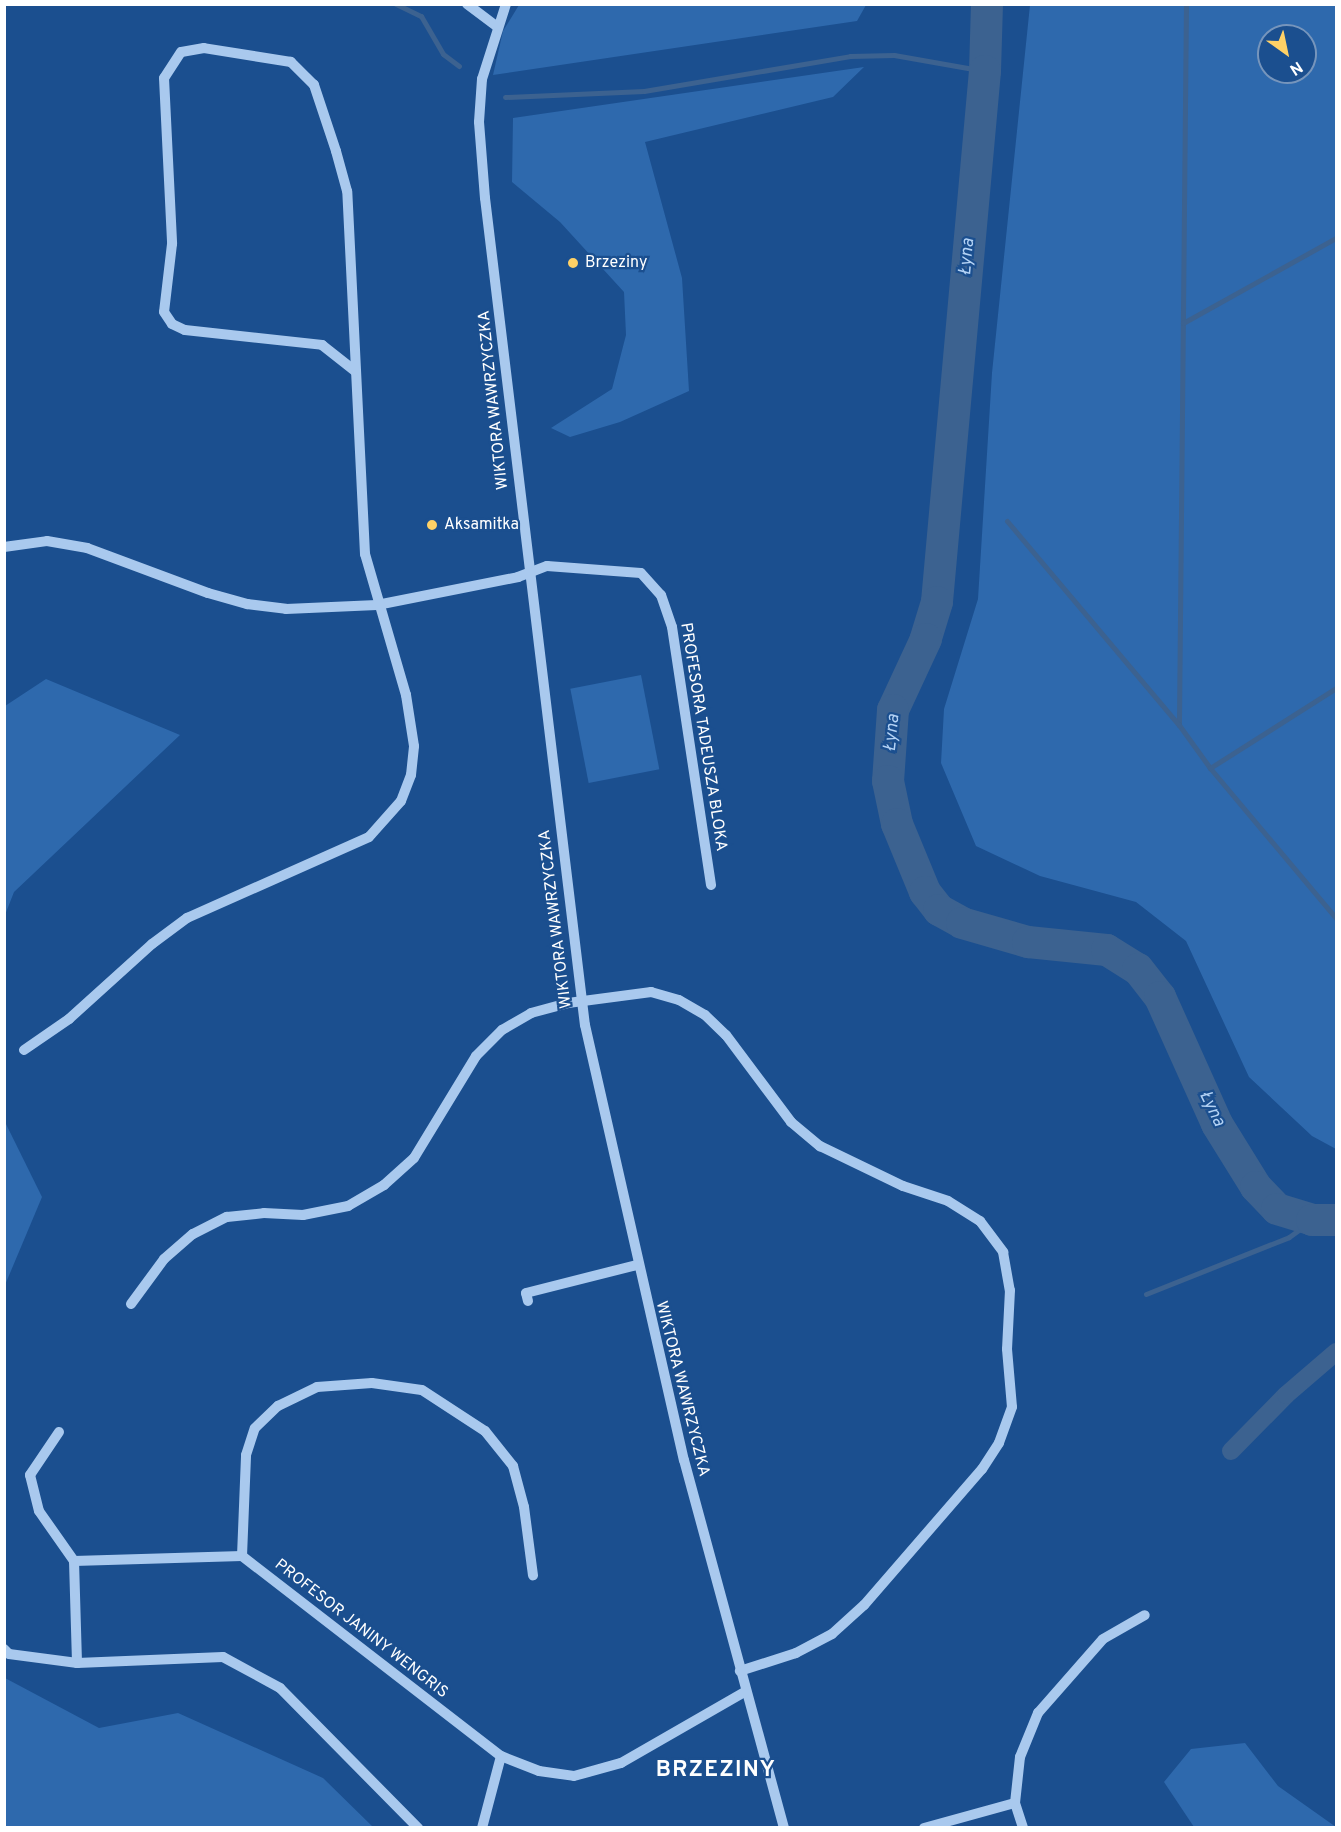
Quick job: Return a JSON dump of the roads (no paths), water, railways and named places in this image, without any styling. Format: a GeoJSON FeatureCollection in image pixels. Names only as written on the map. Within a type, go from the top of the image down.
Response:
{"type":"FeatureCollection","features":[{"type":"Feature","properties":{"kind":"street"},"geometry":{"type":"LineString","coordinates":[[467,4],[497,27]]}},
{"type":"Feature","properties":{"kind":"street","name":"WIKTORA WAWRZYCZKA"},"geometry":{"type":"LineString","coordinates":[[506,4],[482,79],[479,122],[528,572],[581,1001],[637,1265],[740,1671],[784,1827]]}},
{"type":"Feature","properties":{"kind":"street"},"geometry":{"type":"LineString","coordinates":[[24,1050],[69,1019],[152,944],[187,918],[369,837],[390,816],[411,775],[414,746],[406,695],[377,605],[365,554],[356,371],[347,190],[314,86],[291,62],[204,48],[181,52],[164,78],[172,244],[164,312],[172,324],[185,330],[322,345],[356,371]]}},
{"type":"Feature","properties":{"kind":"street","name":"PROFESORA TADEUSZA BLOKA"},"geometry":{"type":"LineString","coordinates":[[4,547],[47,541],[87,548],[248,604],[286,609],[377,605],[547,566],[640,573],[662,595],[672,627],[711,885]]}},
{"type":"Feature","properties":{"kind":"street"},"geometry":{"type":"LineString","coordinates":[[131,1304],[164,1259],[193,1234],[227,1217],[264,1213],[303,1215],[348,1206],[384,1185],[414,1158],[476,1056],[502,1030],[531,1013],[581,1001],[651,992],[679,1000],[705,1015],[726,1035],[791,1122],[820,1146],[903,1186],[948,1201],[980,1221],[1003,1252],[1010,1290],[1007,1349],[1012,1407],[999,1443],[982,1469],[864,1605],[832,1634],[796,1653],[740,1671]]}},
{"type":"Feature","properties":{"kind":"street"},"geometry":{"type":"LineString","coordinates":[[528,1301],[526,1293],[637,1265]]}},
{"type":"Feature","properties":{"kind":"street"},"geometry":{"type":"LineString","coordinates":[[74,1561],[242,1557],[246,1455],[255,1428],[279,1406],[317,1387],[372,1383],[422,1390],[485,1431],[513,1466],[524,1508],[533,1575]]}},
{"type":"Feature","properties":{"kind":"street"},"geometry":{"type":"LineString","coordinates":[[59,1432],[30,1475],[39,1511],[74,1561],[77,1663]]}},
{"type":"Feature","properties":{"kind":"street","name":"PROFESOR JANINY WENGRIS"},"geometry":{"type":"LineString","coordinates":[[242,1557],[501,1756],[539,1771],[574,1776],[621,1763],[746,1691]]}},
{"type":"Feature","properties":{"kind":"street"},"geometry":{"type":"LineString","coordinates":[[1023,1827],[1015,1803],[1020,1757],[1038,1713],[1104,1640],[1145,1615]]}},
{"type":"Feature","properties":{"kind":"street"},"geometry":{"type":"LineString","coordinates":[[4,1649],[9,1654],[77,1663],[223,1657],[280,1688],[418,1827]]}},
{"type":"Feature","properties":{"kind":"street"},"geometry":{"type":"LineString","coordinates":[[482,1827],[501,1756]]}},
{"type":"Feature","properties":{"kind":"street"},"geometry":{"type":"LineString","coordinates":[[924,1827],[1015,1803]]}},
{"type":"Feature","properties":{"kind":"waterway"},"geometry":{"type":"LineString","coordinates":[[396,4],[421,16],[443,54],[459,66]]}},
{"type":"Feature","properties":{"kind":"waterway","name":"Łyna"},"geometry":{"type":"LineString","coordinates":[[987,4],[985,71],[937,602],[926,639],[893,710],[888,781],[897,824],[925,892],[939,910],[962,923],[1028,942],[1107,950],[1138,969],[1160,997],[1217,1124],[1256,1187],[1277,1209],[1312,1220],[1336,1220]]}},
{"type":"Feature","properties":{"kind":"waterway"},"geometry":{"type":"LineString","coordinates":[[1186,4],[1179,725],[1210,768],[1336,918]]}},
{"type":"Feature","properties":{"kind":"waterway"},"geometry":{"type":"LineString","coordinates":[[505,97],[644,91],[850,56],[894,55],[985,71]]}},
{"type":"Feature","properties":{"kind":"waterway"},"geometry":{"type":"LineString","coordinates":[[1183,323],[1336,238]]}},
{"type":"Feature","properties":{"kind":"waterway"},"geometry":{"type":"LineString","coordinates":[[1007,521],[1179,725]]}},
{"type":"Feature","properties":{"kind":"waterway"},"geometry":{"type":"LineString","coordinates":[[1210,768],[1336,688]]}},
{"type":"Feature","properties":{"kind":"waterway"},"geometry":{"type":"LineString","coordinates":[[1146,1294],[1289,1237],[1312,1220]]}},
{"type":"Feature","properties":{"kind":"waterway"},"geometry":{"type":"LineString","coordinates":[[1231,1451],[1286,1395],[1336,1352]]}},
{"type":"Feature","properties":{"kind":"place","name":"Brzeziny"},"geometry":{"type":"Point","coordinates":[573,263]}},
{"type":"Feature","properties":{"kind":"place","name":"Aksamitka"},"geometry":{"type":"Point","coordinates":[432,525]}},
{"type":"Feature","properties":{"kind":"district","name":"BRZEZINY"},"geometry":{"type":"Point","coordinates":[716,1771]}}]}
